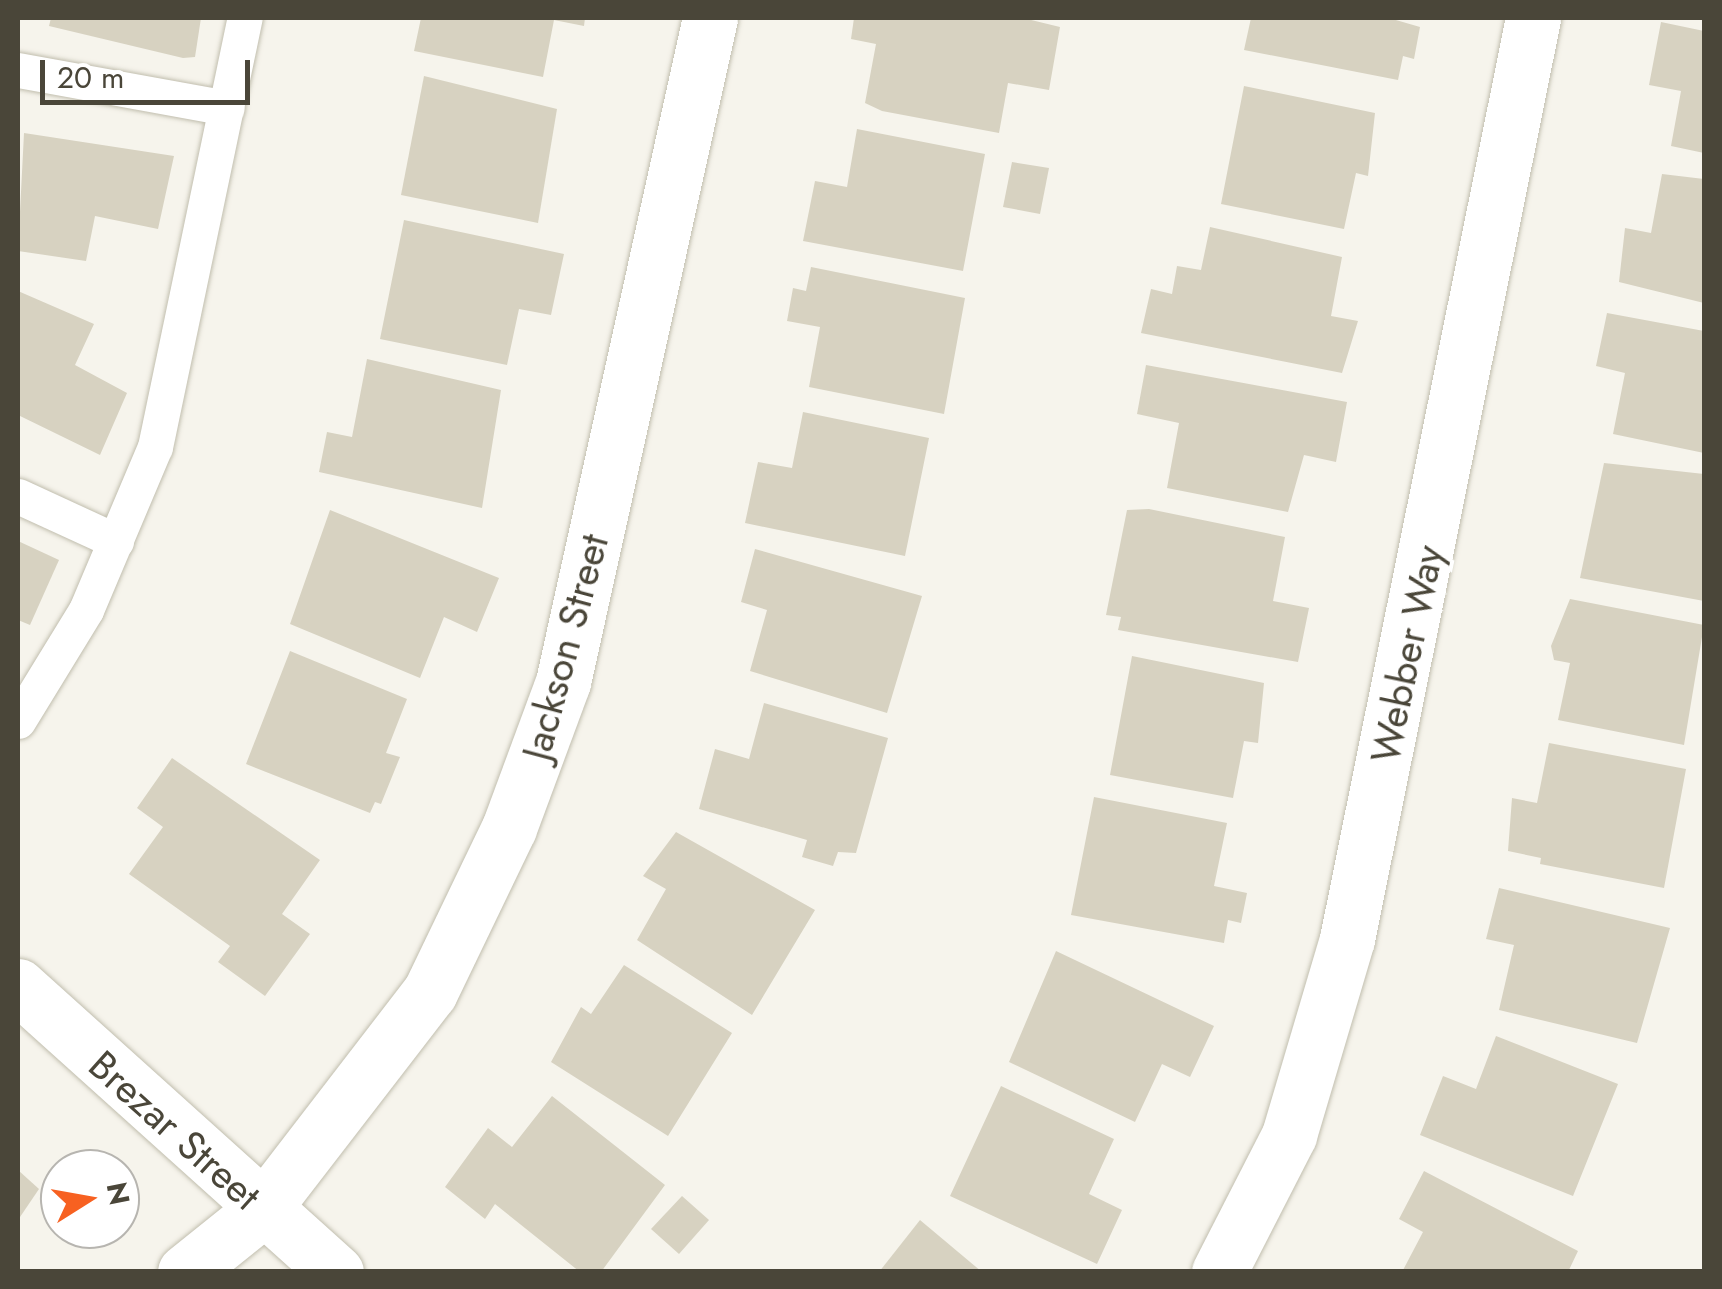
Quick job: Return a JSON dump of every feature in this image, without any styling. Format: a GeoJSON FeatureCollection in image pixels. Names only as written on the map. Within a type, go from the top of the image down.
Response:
{"type":"FeatureCollection","features":[{"type":"Feature","properties":{"kind":"street","name":"Jackson Street"},"geometry":{"type":"LineString","coordinates":[[185,1272],[262,1210],[430,992],[553,722],[710,18]]}},
{"type":"Feature","properties":{"kind":"street","name":"Webber Way"},"geometry":{"type":"LineString","coordinates":[[1219,1272],[1289,1136],[1347,940],[1533,18]]}},
{"type":"Feature","properties":{"kind":"street","name":"Brezar Street"},"geometry":{"type":"LineString","coordinates":[[18,986],[262,1210],[336,1272]]}},
{"type":"Feature","properties":{"kind":"lane"},"geometry":{"type":"LineString","coordinates":[[18,721],[86,610],[156,446],[246,18]]}},
{"type":"Feature","properties":{"kind":"lane"},"geometry":{"type":"LineString","coordinates":[[18,70],[227,108]]}},
{"type":"Feature","properties":{"kind":"lane"},"geometry":{"type":"LineString","coordinates":[[18,496],[116,540]]}},
{"type":"Feature","properties":{"kind":"building"},"geometry":{"type":"Polygon","coordinates":[[[51,18],[201,18],[195,57],[183,58],[49,26],[51,18]]]}},
{"type":"Feature","properties":{"kind":"building"},"geometry":{"type":"Polygon","coordinates":[[[421,18],[585,18],[584,26],[554,20],[543,77],[414,51],[421,18]]]}},
{"type":"Feature","properties":{"kind":"building"},"geometry":{"type":"Polygon","coordinates":[[[854,18],[1023,18],[1060,27],[1049,90],[1008,83],[999,133],[882,111],[865,103],[876,44],[851,39],[854,18]]]}},
{"type":"Feature","properties":{"kind":"building"},"geometry":{"type":"Polygon","coordinates":[[[1251,18],[1389,18],[1420,27],[1414,59],[1403,56],[1398,80],[1244,50],[1251,18]]]}},
{"type":"Feature","properties":{"kind":"building"},"geometry":{"type":"Polygon","coordinates":[[[1661,22],[1704,31],[1704,153],[1671,146],[1681,91],[1649,85],[1661,22]]]}},
{"type":"Feature","properties":{"kind":"building"},"geometry":{"type":"Polygon","coordinates":[[[424,76],[557,109],[538,223],[401,195],[424,76]]]}},
{"type":"Feature","properties":{"kind":"building"},"geometry":{"type":"Polygon","coordinates":[[[1244,86],[1375,113],[1368,176],[1356,173],[1344,229],[1221,204],[1244,86]]]}},
{"type":"Feature","properties":{"kind":"building"},"geometry":{"type":"Polygon","coordinates":[[[857,129],[985,154],[963,271],[803,241],[815,181],[847,187],[857,129]]]}},
{"type":"Feature","properties":{"kind":"building"},"geometry":{"type":"Polygon","coordinates":[[[24,133],[174,156],[158,229],[95,216],[86,261],[18,251],[24,133]]]}},
{"type":"Feature","properties":{"kind":"building"},"geometry":{"type":"Polygon","coordinates":[[[1012,162],[1049,168],[1040,214],[1003,207],[1012,162]]]}},
{"type":"Feature","properties":{"kind":"building"},"geometry":{"type":"Polygon","coordinates":[[[1662,174],[1704,179],[1704,303],[1619,282],[1625,228],[1651,233],[1662,174]]]}},
{"type":"Feature","properties":{"kind":"building"},"geometry":{"type":"Polygon","coordinates":[[[404,220],[564,254],[551,315],[519,309],[507,365],[380,339],[404,220]]]}},
{"type":"Feature","properties":{"kind":"building"},"geometry":{"type":"Polygon","coordinates":[[[1210,227],[1342,257],[1331,316],[1358,321],[1342,373],[1141,333],[1151,289],[1172,294],[1177,266],[1201,270],[1210,227]]]}},
{"type":"Feature","properties":{"kind":"building"},"geometry":{"type":"Polygon","coordinates":[[[811,267],[965,298],[944,414],[809,387],[820,327],[787,321],[793,288],[806,291],[811,267]]]}},
{"type":"Feature","properties":{"kind":"building"},"geometry":{"type":"Polygon","coordinates":[[[18,291],[94,324],[75,365],[127,393],[100,455],[18,415],[18,291]]]}},
{"type":"Feature","properties":{"kind":"building"},"geometry":{"type":"Polygon","coordinates":[[[1607,313],[1704,331],[1704,453],[1613,434],[1625,373],[1596,366],[1607,313]]]}},
{"type":"Feature","properties":{"kind":"building"},"geometry":{"type":"Polygon","coordinates":[[[367,359],[501,390],[482,508],[319,472],[327,432],[352,437],[367,359]]]}},
{"type":"Feature","properties":{"kind":"building"},"geometry":{"type":"Polygon","coordinates":[[[1146,365],[1347,402],[1336,462],[1304,455],[1288,512],[1167,488],[1179,423],[1137,414],[1146,365]]]}},
{"type":"Feature","properties":{"kind":"building"},"geometry":{"type":"Polygon","coordinates":[[[803,412],[929,438],[905,556],[745,523],[758,462],[792,468],[803,412]]]}},
{"type":"Feature","properties":{"kind":"building"},"geometry":{"type":"Polygon","coordinates":[[[1604,463],[1704,474],[1704,601],[1580,578],[1604,463]]]}},
{"type":"Feature","properties":{"kind":"building"},"geometry":{"type":"Polygon","coordinates":[[[1149,509],[1285,537],[1273,601],[1309,608],[1298,662],[1118,630],[1121,617],[1106,615],[1127,510],[1149,509]]]}},
{"type":"Feature","properties":{"kind":"building"},"geometry":{"type":"Polygon","coordinates":[[[330,510],[499,578],[477,632],[444,617],[420,678],[290,624],[330,510]]]}},
{"type":"Feature","properties":{"kind":"building"},"geometry":{"type":"Polygon","coordinates":[[[18,541],[59,560],[30,625],[18,620],[18,541]]]}},
{"type":"Feature","properties":{"kind":"building"},"geometry":{"type":"Polygon","coordinates":[[[755,549],[922,596],[887,713],[750,671],[767,610],[741,602],[755,549]]]}},
{"type":"Feature","properties":{"kind":"building"},"geometry":{"type":"Polygon","coordinates":[[[1570,599],[1704,625],[1684,745],[1558,720],[1570,663],[1554,660],[1551,646],[1570,599]]]}},
{"type":"Feature","properties":{"kind":"building"},"geometry":{"type":"Polygon","coordinates":[[[290,651],[407,699],[386,753],[400,757],[381,804],[375,802],[370,813],[246,764],[290,651]]]}},
{"type":"Feature","properties":{"kind":"building"},"geometry":{"type":"Polygon","coordinates":[[[1132,656],[1264,683],[1258,743],[1244,741],[1233,798],[1110,775],[1132,656]]]}},
{"type":"Feature","properties":{"kind":"building"},"geometry":{"type":"Polygon","coordinates":[[[764,703],[888,738],[856,853],[838,852],[833,866],[802,857],[807,840],[699,809],[715,749],[749,759],[764,703]]]}},
{"type":"Feature","properties":{"kind":"building"},"geometry":{"type":"Polygon","coordinates":[[[1549,743],[1686,769],[1664,888],[1540,864],[1541,858],[1508,851],[1512,798],[1537,803],[1549,743]]]}},
{"type":"Feature","properties":{"kind":"building"},"geometry":{"type":"Polygon","coordinates":[[[172,758],[320,860],[282,914],[310,934],[265,996],[218,962],[230,946],[129,874],[163,827],[137,808],[172,758]]]}},
{"type":"Feature","properties":{"kind":"building"},"geometry":{"type":"Polygon","coordinates":[[[1094,797],[1227,823],[1214,886],[1247,893],[1241,923],[1228,920],[1224,943],[1071,915],[1094,797]]]}},
{"type":"Feature","properties":{"kind":"building"},"geometry":{"type":"Polygon","coordinates":[[[676,832],[815,910],[752,1015],[637,940],[666,889],[643,876],[676,832]]]}},
{"type":"Feature","properties":{"kind":"building"},"geometry":{"type":"Polygon","coordinates":[[[1499,888],[1670,928],[1637,1043],[1499,1010],[1514,945],[1486,939],[1499,888]]]}},
{"type":"Feature","properties":{"kind":"building"},"geometry":{"type":"Polygon","coordinates":[[[1056,951],[1214,1026],[1190,1077],[1162,1064],[1135,1122],[1009,1062],[1056,951]]]}},
{"type":"Feature","properties":{"kind":"building"},"geometry":{"type":"Polygon","coordinates":[[[624,965],[732,1033],[668,1136],[551,1062],[581,1007],[591,1014],[624,965]]]}},
{"type":"Feature","properties":{"kind":"building"},"geometry":{"type":"Polygon","coordinates":[[[1496,1036],[1618,1084],[1573,1196],[1420,1135],[1443,1076],[1476,1089],[1496,1036]]]}},
{"type":"Feature","properties":{"kind":"building"},"geometry":{"type":"Polygon","coordinates":[[[1001,1086],[1114,1139],[1089,1194],[1122,1210],[1097,1264],[950,1196],[1001,1086]]]}},
{"type":"Feature","properties":{"kind":"building"},"geometry":{"type":"Polygon","coordinates":[[[552,1096],[665,1185],[601,1272],[580,1272],[495,1204],[485,1219],[445,1187],[488,1128],[512,1147],[552,1096]]]}},
{"type":"Feature","properties":{"kind":"building"},"geometry":{"type":"Polygon","coordinates":[[[18,1170],[39,1189],[18,1220],[18,1170]]]}},
{"type":"Feature","properties":{"kind":"building"},"geometry":{"type":"Polygon","coordinates":[[[1424,1171],[1578,1251],[1568,1272],[1402,1272],[1423,1232],[1399,1219],[1424,1171]]]}},
{"type":"Feature","properties":{"kind":"building"},"geometry":{"type":"Polygon","coordinates":[[[682,1196],[709,1220],[679,1254],[651,1229],[682,1196]]]}},
{"type":"Feature","properties":{"kind":"building"},"geometry":{"type":"Polygon","coordinates":[[[920,1220],[982,1272],[879,1272],[920,1220]]]}}]}
